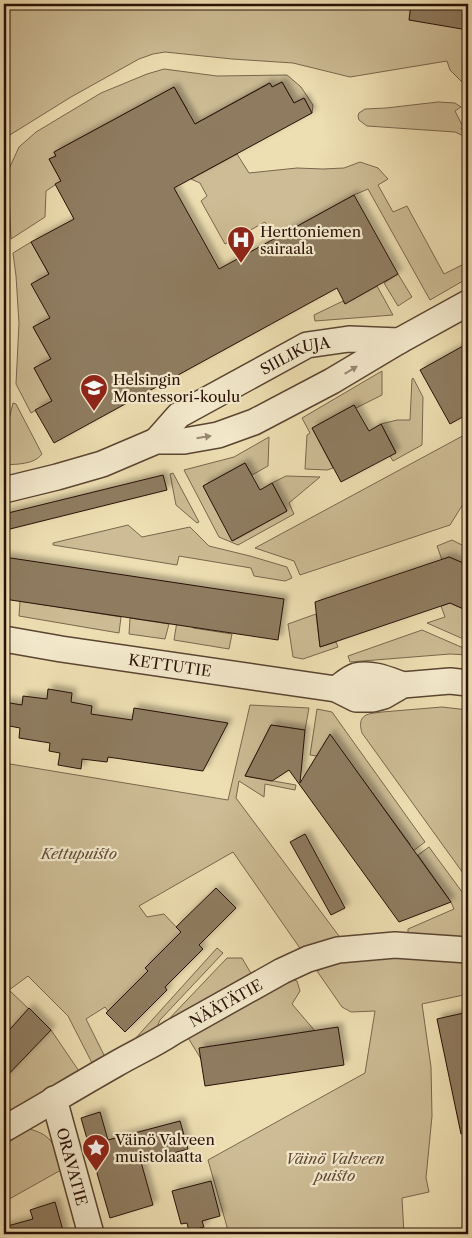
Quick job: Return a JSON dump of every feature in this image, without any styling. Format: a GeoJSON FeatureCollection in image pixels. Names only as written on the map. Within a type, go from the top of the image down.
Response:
{"type":"FeatureCollection","features":[{"type":"Feature","properties":{"kind":"street","name":"SIILIKUJA"},"geometry":{"type":"LineString","coordinates":[[4,490],[102,464],[156,441],[184,441],[218,435],[254,422],[332,381],[398,341],[468,303]]}},
{"type":"Feature","properties":{"kind":"street","name":"SIILIKUJA"},"geometry":{"type":"LineString","coordinates":[[156,441],[179,415],[307,345],[349,339],[398,341]]}},
{"type":"Feature","properties":{"kind":"street","name":"KETTUTIE"},"geometry":{"type":"LineString","coordinates":[[4,639],[61,649],[336,688],[356,699],[373,699],[384,696],[403,685],[450,681],[468,683]]}},
{"type":"Feature","properties":{"kind":"street","name":"NÄÄTÄTIE"},"geometry":{"type":"LineString","coordinates":[[4,1129],[282,971],[308,959],[338,950],[395,945],[468,950]]}},
{"type":"Feature","properties":{"kind":"street","name":"ORAVATIE"},"geometry":{"type":"LineString","coordinates":[[54,1099],[91,1234]]}},
{"type":"Feature","properties":{"kind":"green space"},"geometry":{"type":"Polygon","coordinates":[[[4,4],[468,4],[468,85],[466,86],[450,70],[447,61],[350,77],[293,63],[165,52],[139,59],[71,97],[5,138],[4,142],[4,4]]]}},
{"type":"Feature","properties":{"kind":"green space"},"geometry":{"type":"Polygon","coordinates":[[[164,69],[217,76],[287,75],[301,87],[313,105],[312,113],[304,98],[294,103],[282,82],[272,87],[269,83],[191,126],[187,109],[174,87],[54,152],[56,156],[49,159],[61,181],[46,191],[45,217],[11,239],[8,171],[19,147],[36,132],[101,93],[164,69]]]}},
{"type":"Feature","properties":{"kind":"green space"},"geometry":{"type":"Polygon","coordinates":[[[438,102],[455,103],[461,107],[455,111],[466,137],[455,132],[367,126],[359,120],[358,116],[365,109],[438,102]]]}},
{"type":"Feature","properties":{"kind":"green space"},"geometry":{"type":"Polygon","coordinates":[[[237,154],[249,173],[297,168],[344,168],[360,162],[378,168],[388,179],[378,185],[393,212],[407,206],[444,274],[468,262],[468,278],[430,300],[368,189],[274,239],[265,222],[225,244],[201,201],[207,196],[200,183],[191,179],[237,154]]]}},
{"type":"Feature","properties":{"kind":"green space"},"geometry":{"type":"Polygon","coordinates":[[[31,242],[49,274],[50,318],[33,327],[51,359],[34,368],[52,401],[31,413],[16,384],[19,323],[13,253],[31,242]]]}},
{"type":"Feature","properties":{"kind":"green space"},"geometry":{"type":"Polygon","coordinates":[[[398,274],[412,297],[398,306],[384,283],[398,274]]]}},
{"type":"Feature","properties":{"kind":"green space"},"geometry":{"type":"Polygon","coordinates":[[[377,286],[393,315],[315,321],[314,315],[343,301],[345,304],[377,286]]]}},
{"type":"Feature","properties":{"kind":"green space"},"geometry":{"type":"Polygon","coordinates":[[[382,371],[382,395],[356,408],[354,405],[312,428],[333,468],[327,470],[305,469],[307,435],[310,433],[302,418],[382,371]]]}},
{"type":"Feature","properties":{"kind":"green space"},"geometry":{"type":"Polygon","coordinates":[[[413,378],[423,397],[422,445],[393,461],[390,456],[396,452],[381,424],[397,420],[410,420],[413,378]]]}},
{"type":"Feature","properties":{"kind":"green space"},"geometry":{"type":"Polygon","coordinates":[[[13,403],[16,404],[42,454],[39,458],[30,462],[4,465],[4,440],[13,403]]]}},
{"type":"Feature","properties":{"kind":"green space"},"geometry":{"type":"Polygon","coordinates":[[[468,433],[468,496],[450,525],[300,575],[294,561],[255,548],[468,433]]]}},
{"type":"Feature","properties":{"kind":"green space"},"geometry":{"type":"Polygon","coordinates":[[[269,437],[268,466],[252,475],[245,463],[203,486],[233,541],[287,511],[272,483],[286,476],[320,477],[289,503],[294,514],[238,545],[219,537],[184,470],[234,457],[269,437]]]}},
{"type":"Feature","properties":{"kind":"green space"},"geometry":{"type":"Polygon","coordinates":[[[173,473],[199,522],[197,523],[176,505],[170,474],[173,473]]]}},
{"type":"Feature","properties":{"kind":"green space"},"geometry":{"type":"Polygon","coordinates":[[[128,525],[142,537],[190,527],[209,546],[287,567],[292,578],[285,581],[254,576],[251,568],[179,556],[177,565],[53,545],[53,543],[128,525]]]}},
{"type":"Feature","properties":{"kind":"green space"},"geometry":{"type":"Polygon","coordinates":[[[452,540],[468,548],[468,565],[449,557],[442,560],[437,546],[452,540]]]}},
{"type":"Feature","properties":{"kind":"green space"},"geometry":{"type":"Polygon","coordinates":[[[20,601],[121,617],[119,633],[19,616],[20,601]]]}},
{"type":"Feature","properties":{"kind":"green space"},"geometry":{"type":"Polygon","coordinates":[[[450,603],[468,611],[468,641],[427,623],[445,617],[441,606],[450,603]]]}},
{"type":"Feature","properties":{"kind":"green space"},"geometry":{"type":"Polygon","coordinates":[[[179,609],[195,613],[193,628],[232,634],[229,649],[174,640],[179,609]]]}},
{"type":"Feature","properties":{"kind":"green space"},"geometry":{"type":"Polygon","coordinates":[[[316,614],[320,647],[336,642],[338,647],[303,659],[293,657],[288,624],[316,614]]]}},
{"type":"Feature","properties":{"kind":"green space"},"geometry":{"type":"Polygon","coordinates":[[[130,618],[169,624],[165,639],[129,634],[130,618]]]}},
{"type":"Feature","properties":{"kind":"green space"},"geometry":{"type":"Polygon","coordinates":[[[422,630],[468,650],[468,655],[450,654],[350,662],[348,656],[422,630]]]}},
{"type":"Feature","properties":{"kind":"green space","name":"Kettupuisto"},"geometry":{"type":"Polygon","coordinates":[[[250,705],[309,708],[305,730],[271,725],[245,776],[296,785],[295,790],[265,784],[264,797],[239,781],[236,798],[342,940],[304,954],[233,852],[139,906],[147,917],[164,914],[181,932],[145,968],[148,971],[108,1011],[105,1007],[86,1019],[105,1057],[92,1063],[68,1016],[28,976],[9,990],[51,1030],[81,1074],[4,1118],[4,763],[228,800],[250,705]]]}},
{"type":"Feature","properties":{"kind":"green space"},"geometry":{"type":"Polygon","coordinates":[[[442,707],[468,710],[468,880],[362,733],[361,728],[362,719],[369,714],[442,707]]]}},
{"type":"Feature","properties":{"kind":"green space"},"geometry":{"type":"Polygon","coordinates":[[[317,709],[332,712],[425,842],[409,854],[410,844],[330,735],[317,756],[310,755],[317,709]]]}},
{"type":"Feature","properties":{"kind":"green space"},"geometry":{"type":"Polygon","coordinates":[[[429,847],[468,900],[468,939],[408,933],[408,929],[454,909],[418,855],[429,847]]]}},
{"type":"Feature","properties":{"kind":"green space"},"geometry":{"type":"Polygon","coordinates":[[[217,948],[223,953],[160,1020],[156,1029],[135,1042],[134,1040],[217,948]]]}},
{"type":"Feature","properties":{"kind":"green space","name":"Väinö Valveen puisto"},"geometry":{"type":"Polygon","coordinates":[[[386,957],[468,960],[468,994],[422,1004],[431,1067],[432,1116],[426,1178],[429,1192],[402,1198],[404,1234],[229,1234],[208,1160],[365,1073],[375,1011],[351,1012],[342,1007],[317,971],[357,958],[386,957]]]}},
{"type":"Feature","properties":{"kind":"green space"},"geometry":{"type":"Polygon","coordinates":[[[227,958],[242,958],[252,975],[167,1025],[167,1021],[227,958]]]}},
{"type":"Feature","properties":{"kind":"green space"},"geometry":{"type":"Polygon","coordinates":[[[291,979],[297,981],[300,991],[292,1004],[315,1031],[201,1059],[187,1036],[291,979]]]}},
{"type":"Feature","properties":{"kind":"green space"},"geometry":{"type":"Polygon","coordinates":[[[29,1129],[49,1139],[55,1149],[61,1170],[4,1202],[4,1140],[21,1130],[29,1129]]]}},
{"type":"Feature","properties":{"kind":"building"},"geometry":{"type":"Polygon","coordinates":[[[411,4],[468,4],[468,30],[409,20],[411,4]]]}},
{"type":"Feature","properties":{"kind":"building"},"geometry":{"type":"Polygon","coordinates":[[[282,82],[294,103],[304,98],[312,113],[174,188],[219,269],[354,195],[398,274],[345,304],[337,288],[54,443],[35,410],[52,401],[34,368],[51,359],[33,327],[50,318],[31,284],[49,274],[31,242],[74,219],[55,184],[61,181],[49,159],[56,156],[54,152],[174,87],[195,124],[270,83],[272,87],[282,82]]]}},
{"type":"Feature","properties":{"kind":"building"},"geometry":{"type":"Polygon","coordinates":[[[463,346],[468,356],[468,414],[450,424],[420,370],[463,346]]]}},
{"type":"Feature","properties":{"kind":"building"},"geometry":{"type":"Polygon","coordinates":[[[354,405],[369,431],[381,424],[396,453],[341,482],[312,428],[354,405]]]}},
{"type":"Feature","properties":{"kind":"building"},"geometry":{"type":"Polygon","coordinates":[[[245,463],[260,490],[272,483],[287,511],[232,541],[203,486],[245,463]]]}},
{"type":"Feature","properties":{"kind":"building"},"geometry":{"type":"Polygon","coordinates":[[[163,475],[167,490],[6,530],[4,514],[163,475]]]}},
{"type":"Feature","properties":{"kind":"building"},"geometry":{"type":"Polygon","coordinates":[[[4,557],[284,599],[278,640],[4,599],[4,557]]]}},
{"type":"Feature","properties":{"kind":"building"},"geometry":{"type":"Polygon","coordinates":[[[449,557],[468,565],[468,611],[450,603],[320,647],[315,602],[449,557]]]}},
{"type":"Feature","properties":{"kind":"building"},"geometry":{"type":"Polygon","coordinates":[[[48,689],[72,693],[71,702],[92,706],[91,714],[132,720],[134,708],[228,723],[203,771],[108,757],[107,762],[82,759],[81,769],[58,765],[60,753],[49,751],[50,743],[19,738],[20,728],[4,725],[4,702],[22,705],[23,696],[47,699],[48,689]]]}},
{"type":"Feature","properties":{"kind":"building"},"geometry":{"type":"Polygon","coordinates":[[[271,725],[305,730],[300,783],[330,734],[451,902],[399,922],[289,770],[272,781],[245,776],[271,725]]]}},
{"type":"Feature","properties":{"kind":"building"},"geometry":{"type":"Polygon","coordinates":[[[305,834],[345,908],[331,915],[290,842],[305,834]]]}},
{"type":"Feature","properties":{"kind":"building"},"geometry":{"type":"Polygon","coordinates":[[[216,888],[236,908],[199,945],[203,949],[165,987],[167,990],[125,1032],[106,1013],[148,971],[145,968],[181,932],[176,927],[216,888]]]}},
{"type":"Feature","properties":{"kind":"building"},"geometry":{"type":"Polygon","coordinates":[[[29,1008],[51,1030],[4,1079],[4,1036],[29,1008]]]}},
{"type":"Feature","properties":{"kind":"building"},"geometry":{"type":"Polygon","coordinates":[[[468,1012],[468,1133],[461,1134],[437,1019],[468,1012]]]}},
{"type":"Feature","properties":{"kind":"building"},"geometry":{"type":"Polygon","coordinates":[[[338,1027],[344,1065],[205,1086],[199,1048],[338,1027]]]}},
{"type":"Feature","properties":{"kind":"building"},"geometry":{"type":"Polygon","coordinates":[[[100,1112],[108,1140],[180,1121],[188,1149],[141,1162],[153,1205],[110,1218],[81,1118],[100,1112]]]}},
{"type":"Feature","properties":{"kind":"building"},"geometry":{"type":"Polygon","coordinates":[[[211,1181],[220,1216],[202,1221],[204,1227],[189,1231],[187,1223],[181,1224],[172,1191],[211,1181]]]}},
{"type":"Feature","properties":{"kind":"building"},"geometry":{"type":"Polygon","coordinates":[[[55,1202],[64,1234],[4,1234],[4,1227],[33,1219],[30,1210],[55,1202]]]}},
{"type":"Feature","properties":{"kind":"place","name":"Herttoniemen sairaala"},"geometry":{"type":"Point","coordinates":[241,264]}},
{"type":"Feature","properties":{"kind":"place","name":"Helsingin Montessori-koulu"},"geometry":{"type":"Point","coordinates":[94,412]}},
{"type":"Feature","properties":{"kind":"place","name":"Väinö Valveen muistolaatta"},"geometry":{"type":"Point","coordinates":[96,1172]}}]}
